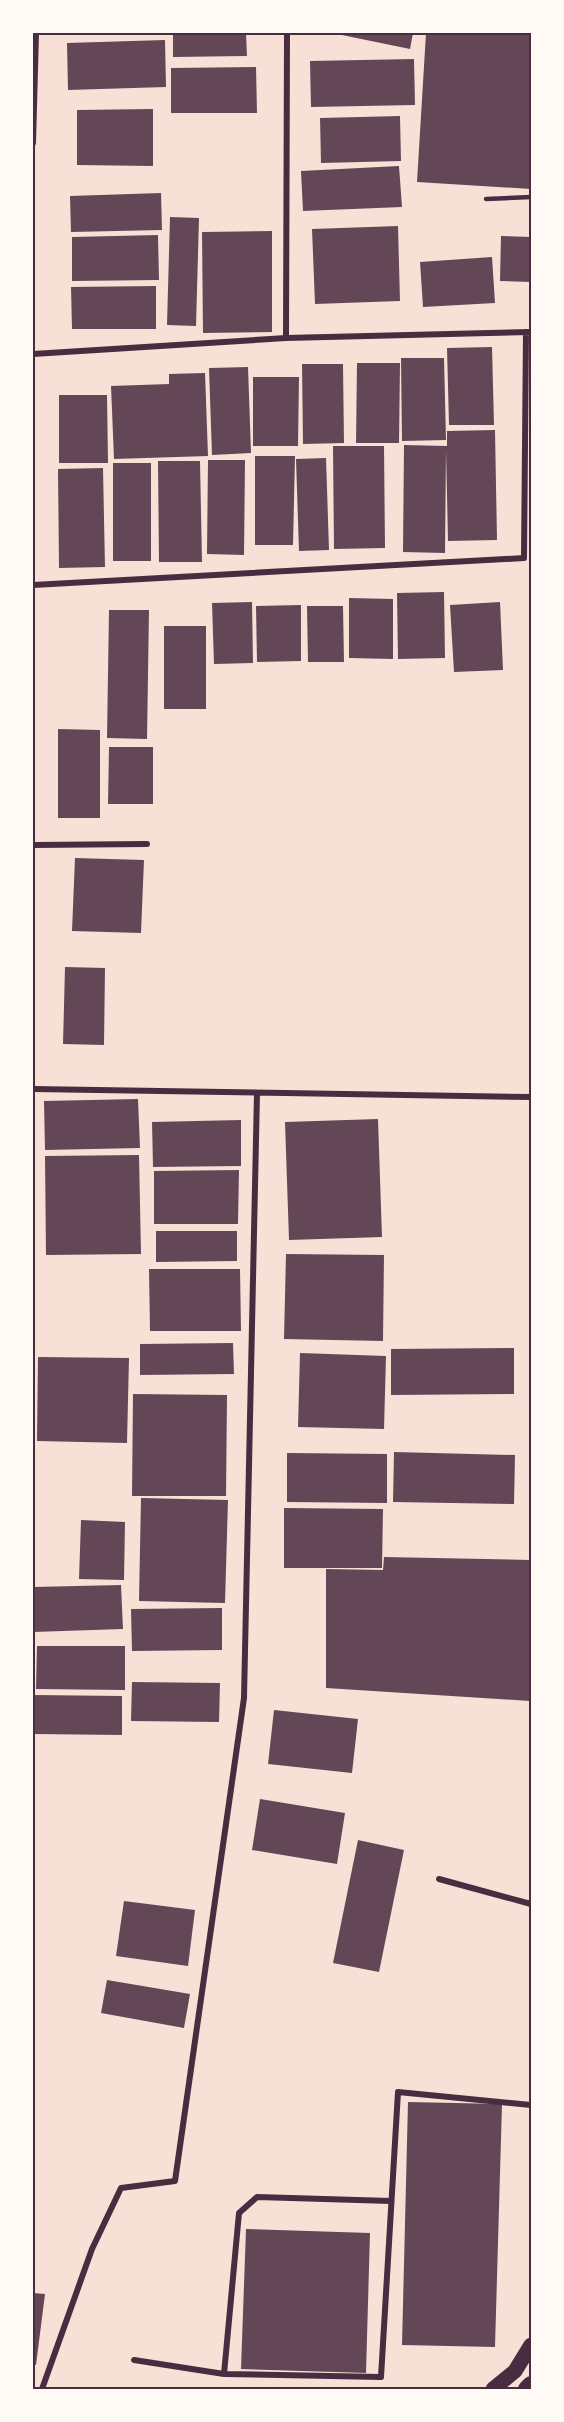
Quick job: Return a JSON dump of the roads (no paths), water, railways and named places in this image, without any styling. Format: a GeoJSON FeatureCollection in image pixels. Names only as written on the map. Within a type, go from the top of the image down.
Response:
{"type":"FeatureCollection","features":[{"type":"Feature","properties":{"kind":"highway"},"geometry":{"type":"LineString","coordinates":[[527,2389],[531,2385]]}},
{"type":"Feature","properties":{"kind":"main road"},"geometry":{"type":"LineString","coordinates":[[494,2389],[515,2371],[529,2353]]}},
{"type":"Feature","properties":{"kind":"street"},"geometry":{"type":"LineString","coordinates":[[33,143],[36,33]]}},
{"type":"Feature","properties":{"kind":"street"},"geometry":{"type":"LineString","coordinates":[[286,338],[287,33]]}},
{"type":"Feature","properties":{"kind":"street"},"geometry":{"type":"LineString","coordinates":[[33,354],[286,338],[529,332],[524,558],[33,585]]}},
{"type":"Feature","properties":{"kind":"street"},"geometry":{"type":"LineString","coordinates":[[33,845],[147,844]]}},
{"type":"Feature","properties":{"kind":"street"},"geometry":{"type":"LineString","coordinates":[[33,1089],[531,1097]]}},
{"type":"Feature","properties":{"kind":"street"},"geometry":{"type":"LineString","coordinates":[[42,2389],[92,2249],[121,2188],[175,2181],[244,1698],[258,1093]]}},
{"type":"Feature","properties":{"kind":"street"},"geometry":{"type":"LineString","coordinates":[[439,1879],[531,1904]]}},
{"type":"Feature","properties":{"kind":"street"},"geometry":{"type":"LineString","coordinates":[[134,2360],[224,2374],[381,2377],[398,2092],[531,2104]]}},
{"type":"Feature","properties":{"kind":"street"},"geometry":{"type":"LineString","coordinates":[[224,2374],[240,2213],[257,2197],[391,2202]]}},
{"type":"Feature","properties":{"kind":"lane"},"geometry":{"type":"LineString","coordinates":[[486,199],[531,197]]}}]}
